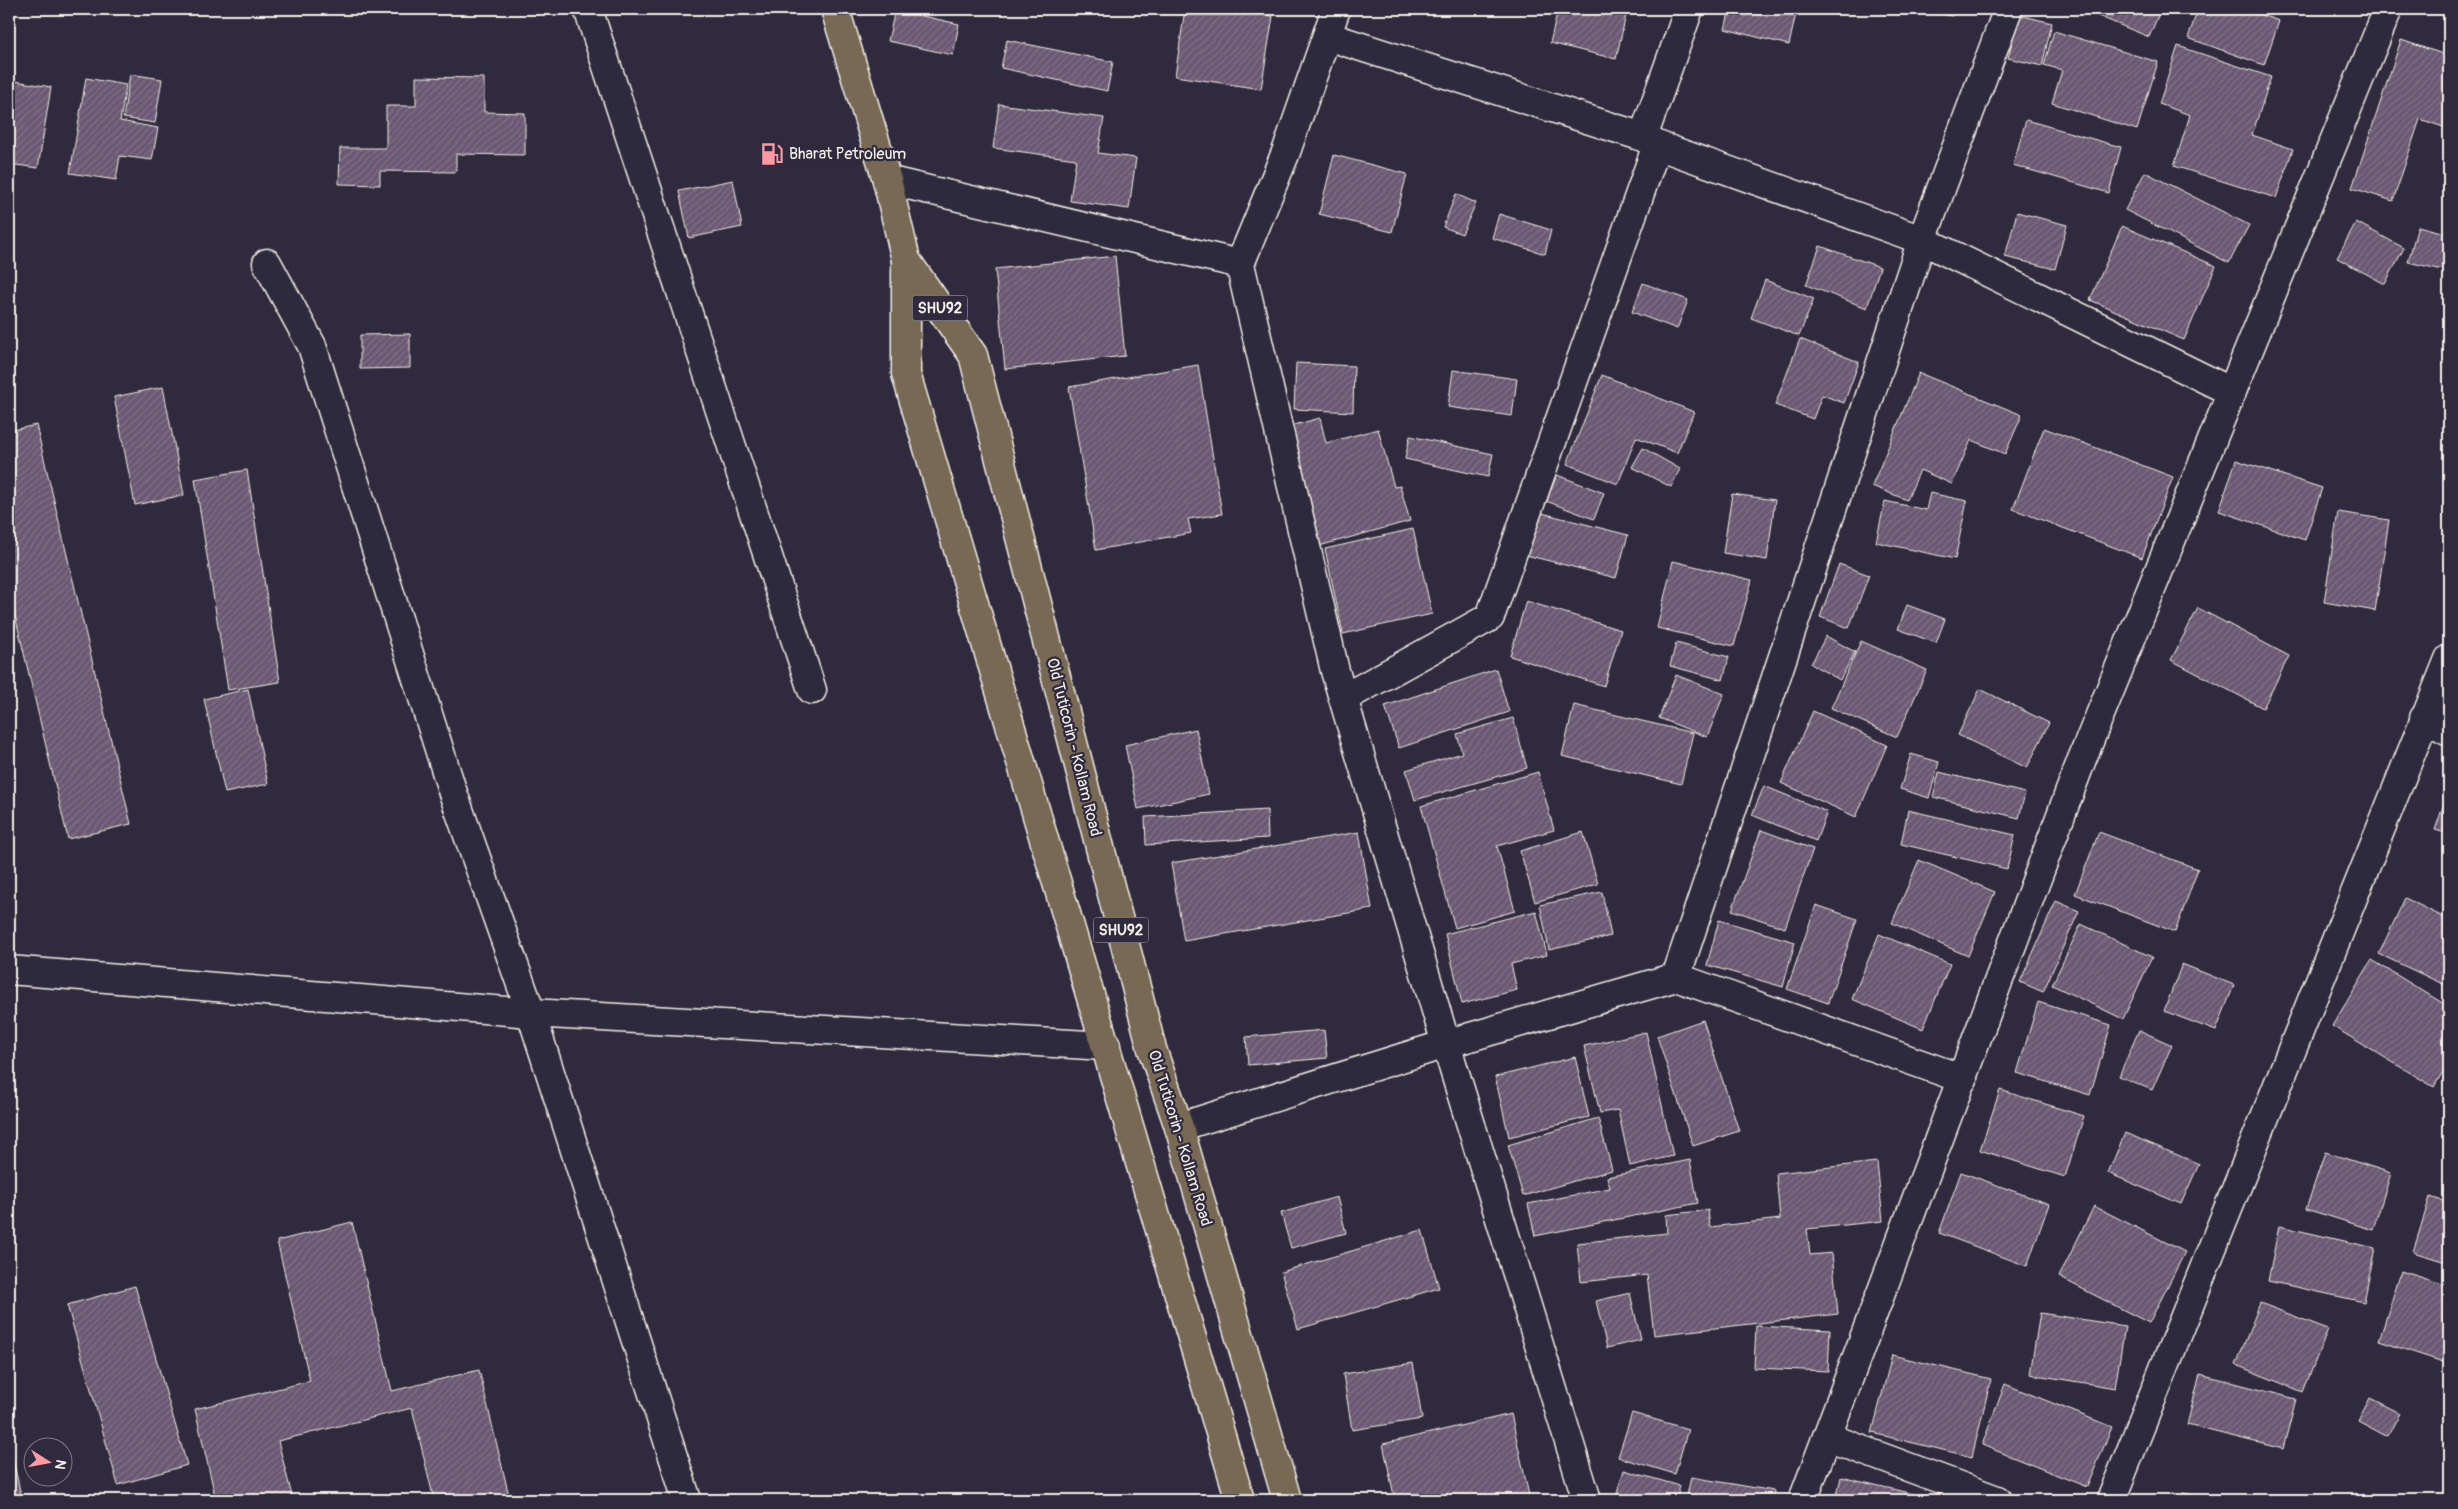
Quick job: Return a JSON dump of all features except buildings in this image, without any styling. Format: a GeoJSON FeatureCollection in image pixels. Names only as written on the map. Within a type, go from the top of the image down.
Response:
{"type":"FeatureCollection","features":[{"type":"Feature","properties":{"kind":"main road","name":"Old Tuticorin - Kollam Road"},"geometry":{"type":"LineString","coordinates":[[835,9],[887,180],[906,260],[973,355],[1152,1049],[1179,1127],[1287,1500]]}},
{"type":"Feature","properties":{"kind":"main road"},"geometry":{"type":"LineString","coordinates":[[906,260],[906,374],[1240,1500]]}},
{"type":"Feature","properties":{"kind":"street"},"geometry":{"type":"LineString","coordinates":[[588,9],[812,690]]}},
{"type":"Feature","properties":{"kind":"street"},"geometry":{"type":"LineString","coordinates":[[1336,9],[1286,152],[1240,264],[1335,671],[1446,1044],[1588,1500]]}},
{"type":"Feature","properties":{"kind":"street"},"geometry":{"type":"LineString","coordinates":[[1344,698],[1490,617],[1650,141],[1689,9]]}},
{"type":"Feature","properties":{"kind":"street"},"geometry":{"type":"LineString","coordinates":[[1676,977],[1922,240],[2008,9]]}},
{"type":"Feature","properties":{"kind":"street"},"geometry":{"type":"LineString","coordinates":[[1803,1500],[2082,759],[2388,9]]}},
{"type":"Feature","properties":{"kind":"street"},"geometry":{"type":"LineString","coordinates":[[1327,36],[1650,141],[1922,240],[2232,392]]}},
{"type":"Feature","properties":{"kind":"street"},"geometry":{"type":"LineString","coordinates":[[887,180],[1240,264]]}},
{"type":"Feature","properties":{"kind":"street"},"geometry":{"type":"LineString","coordinates":[[267,263],[312,346],[452,790],[531,1012],[687,1500]]}},
{"type":"Feature","properties":{"kind":"street"},"geometry":{"type":"LineString","coordinates":[[2111,1500],[2449,659]]}},
{"type":"Feature","properties":{"kind":"street"},"geometry":{"type":"LineString","coordinates":[[2424,718],[2449,731]]}},
{"type":"Feature","properties":{"kind":"street"},"geometry":{"type":"LineString","coordinates":[[9,970],[531,1012],[1106,1046]]}},
{"type":"Feature","properties":{"kind":"street"},"geometry":{"type":"LineString","coordinates":[[1179,1127],[1446,1044],[1676,977],[1963,1079]]}},
{"type":"Feature","properties":{"kind":"street"},"geometry":{"type":"LineString","coordinates":[[1827,1437],[1997,1500]]}},
{"type":"Feature","properties":{"kind":"place","name":"Bharat Petroleum"},"geometry":{"type":"Point","coordinates":[772,154]}}]}
